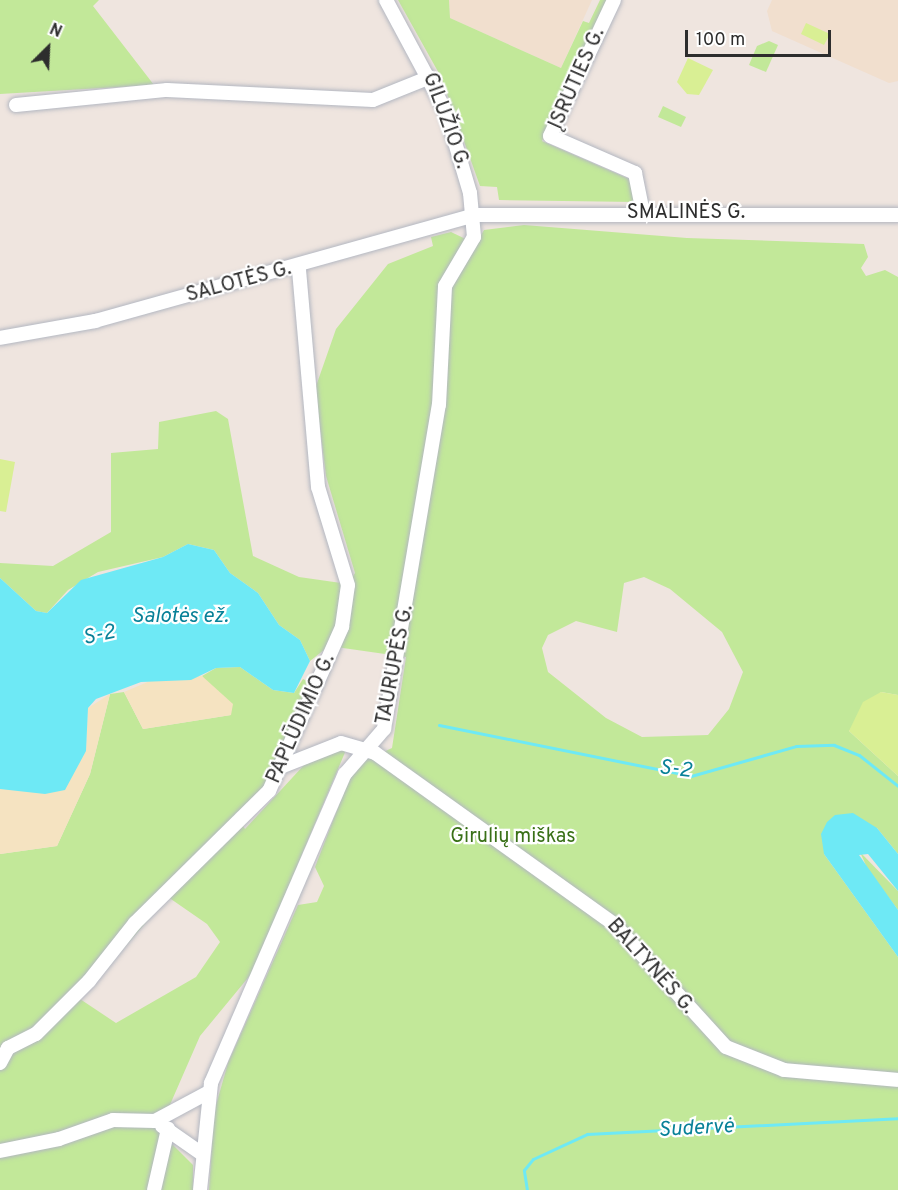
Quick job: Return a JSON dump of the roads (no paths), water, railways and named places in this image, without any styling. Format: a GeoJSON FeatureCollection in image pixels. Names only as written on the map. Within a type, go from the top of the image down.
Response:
{"type":"FeatureCollection","features":[{"type":"Feature","properties":{"kind":"street","name":"GILUŽIO G."},"geometry":{"type":"LineString","coordinates":[[386,0],[430,76],[453,131],[474,215]]}},
{"type":"Feature","properties":{"kind":"street","name":"ĮSRUTIES G."},"geometry":{"type":"LineString","coordinates":[[614,0],[550,136],[635,174],[643,213]]}},
{"type":"Feature","properties":{"kind":"street"},"geometry":{"type":"LineString","coordinates":[[16,105],[167,90],[373,100],[430,76]]}},
{"type":"Feature","properties":{"kind":"street","name":"SMALINĖS G."},"geometry":{"type":"LineString","coordinates":[[474,215],[643,213],[898,215]]}},
{"type":"Feature","properties":{"kind":"street","name":"SALOTĖS G."},"geometry":{"type":"LineString","coordinates":[[0,338],[95,321],[299,268],[474,215]]}},
{"type":"Feature","properties":{"kind":"street","name":"TAURUPĖS G."},"geometry":{"type":"LineString","coordinates":[[200,1190],[209,1092],[345,774],[366,750],[380,739],[392,697],[439,405],[445,286],[472,244],[474,215]]}},
{"type":"Feature","properties":{"kind":"street","name":"PAPLŪDIMIO G."},"geometry":{"type":"LineString","coordinates":[[0,1064],[8,1048],[36,1034],[135,923],[256,806],[283,766],[348,604],[345,567],[318,487],[299,268]]}},
{"type":"Feature","properties":{"kind":"street"},"geometry":{"type":"LineString","coordinates":[[283,766],[341,743],[366,750]]}},
{"type":"Feature","properties":{"kind":"street","name":"BALTYNĖS G."},"geometry":{"type":"LineString","coordinates":[[366,750],[607,918],[726,1047],[784,1070],[898,1080]]}},
{"type":"Feature","properties":{"kind":"street"},"geometry":{"type":"LineString","coordinates":[[0,1151],[59,1139],[113,1120],[155,1121],[209,1092]]}},
{"type":"Feature","properties":{"kind":"street"},"geometry":{"type":"LineString","coordinates":[[155,1121],[202,1154]]}},
{"type":"Feature","properties":{"kind":"street"},"geometry":{"type":"LineString","coordinates":[[154,1190],[168,1129]]}},
{"type":"Feature","properties":{"kind":"water","name":"Salotės ež."},"geometry":{"type":"Polygon","coordinates":[[[188,544],[214,550],[230,573],[258,593],[279,625],[300,640],[310,661],[294,693],[273,690],[240,667],[216,668],[191,680],[141,682],[96,699],[88,708],[86,751],[65,790],[45,794],[0,789],[0,578],[36,611],[47,613],[81,580],[163,557],[188,544]]]}},
{"type":"Feature","properties":{"kind":"water"},"geometry":{"type":"Polygon","coordinates":[[[853,813],[877,828],[898,854],[898,891],[868,854],[859,855],[898,910],[898,957],[824,854],[821,834],[827,822],[835,815],[853,813]]]}},
{"type":"Feature","properties":{"kind":"waterway","name":"S-2"},"geometry":{"type":"LineString","coordinates":[[439,725],[691,776],[796,746],[834,745],[859,755],[898,786]]}},
{"type":"Feature","properties":{"kind":"waterway","name":"Sudervė"},"geometry":{"type":"LineString","coordinates":[[527,1190],[524,1170],[533,1159],[587,1134],[898,1118]]}},
{"type":"Feature","properties":{"kind":"park label","name":"Girulių miškas"},"geometry":{"type":"Point","coordinates":[513,837]}}]}
